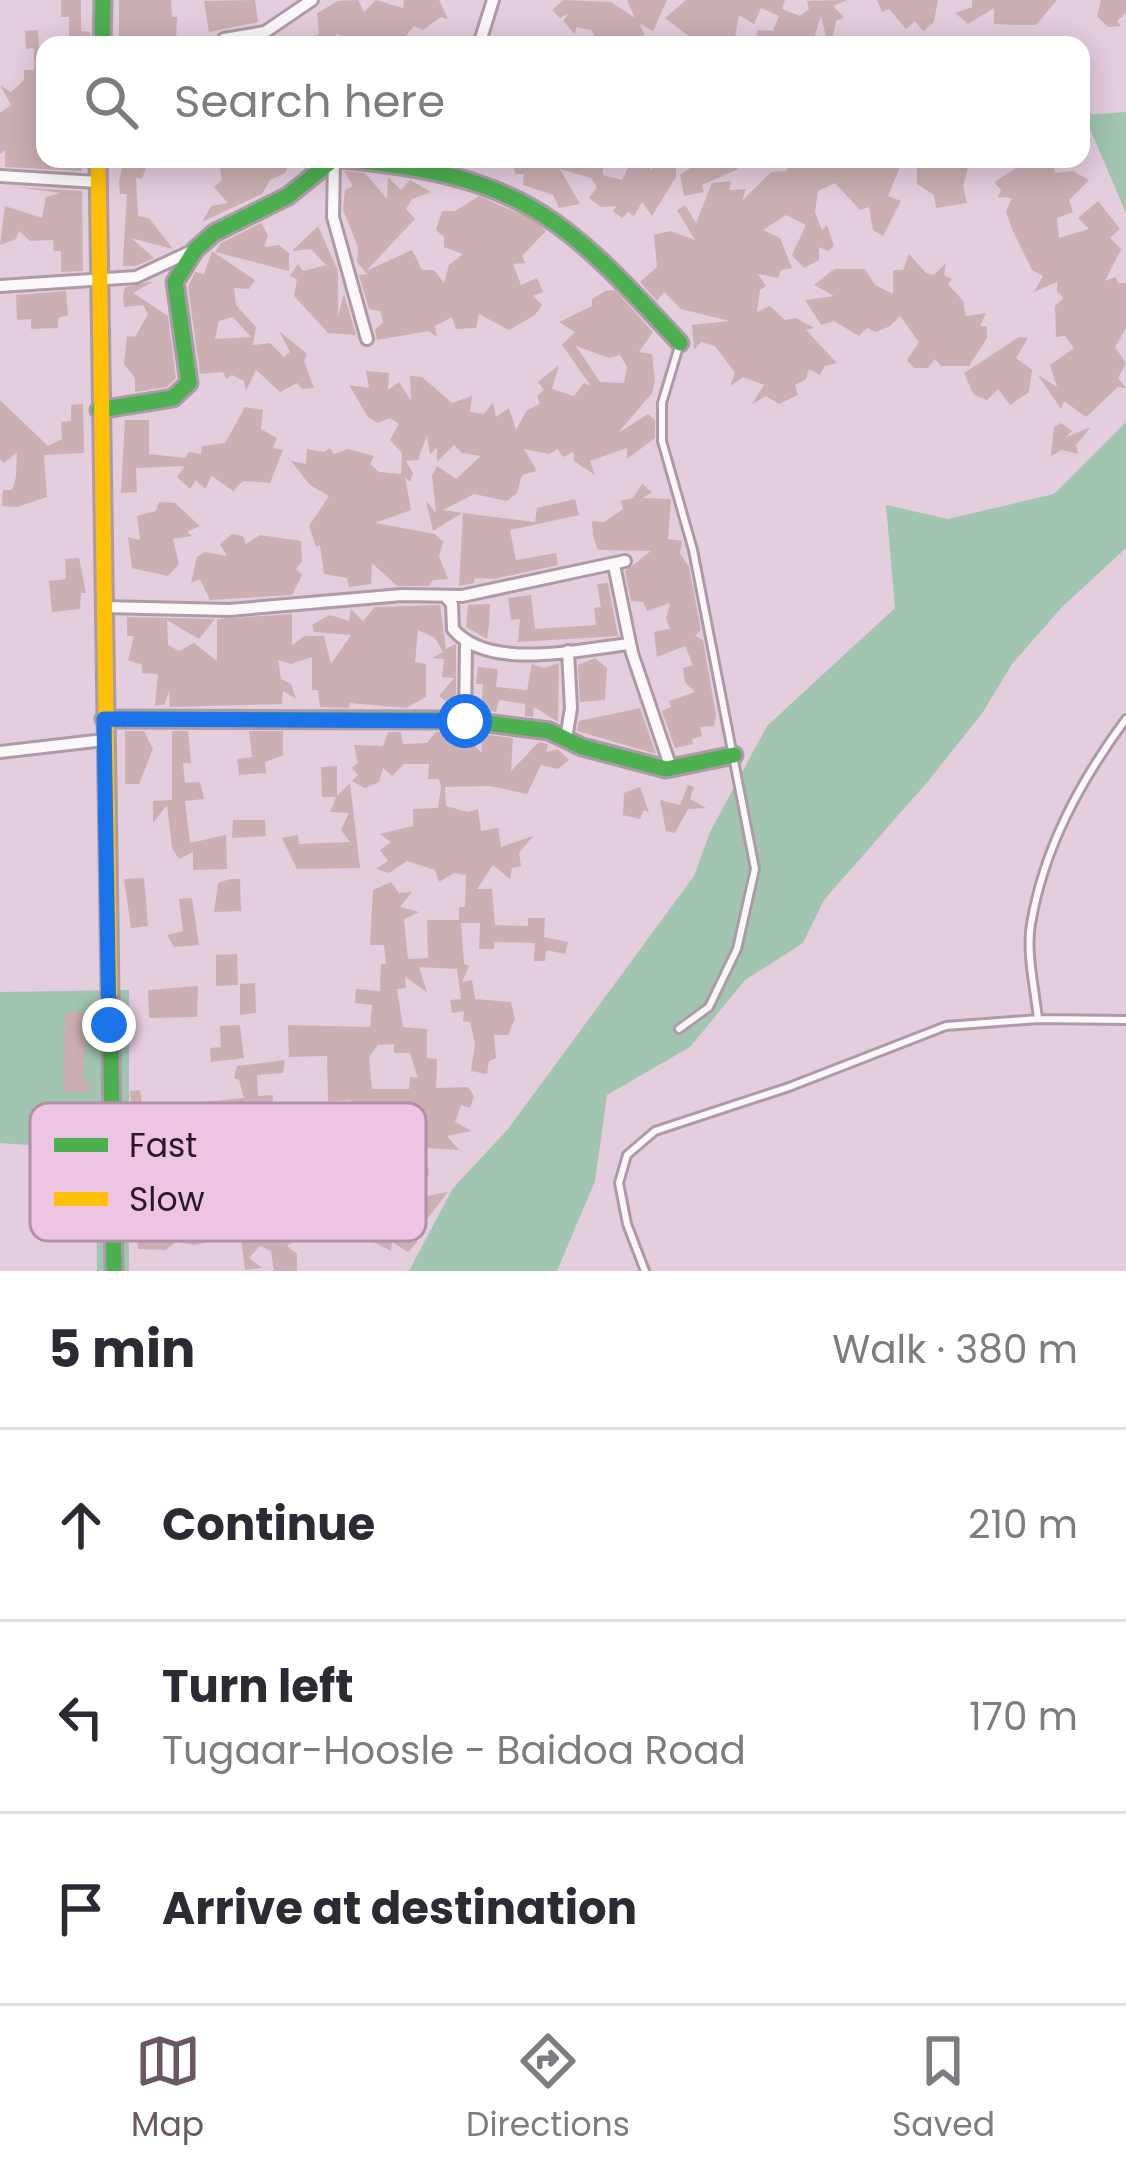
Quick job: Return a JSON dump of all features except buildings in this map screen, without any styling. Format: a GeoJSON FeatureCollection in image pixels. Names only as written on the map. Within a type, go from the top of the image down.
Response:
{"type":"FeatureCollection","features":[{"type":"Feature","properties":{"kind":"street"},"geometry":{"type":"LineString","coordinates":[[102,36],[103,0]]}},
{"type":"Feature","properties":{"kind":"street"},"geometry":{"type":"LineString","coordinates":[[244,36],[265,32],[312,0]]}},
{"type":"Feature","properties":{"kind":"street"},"geometry":{"type":"LineString","coordinates":[[482,36],[493,0]]}},
{"type":"Feature","properties":{"kind":"street"},"geometry":{"type":"LineString","coordinates":[[98,168],[111,1103]]}},
{"type":"Feature","properties":{"kind":"street"},"geometry":{"type":"LineString","coordinates":[[99,410],[173,398],[189,383],[175,282],[195,250],[214,233],[288,196],[325,168]]}},
{"type":"Feature","properties":{"kind":"street"},"geometry":{"type":"LineString","coordinates":[[337,168],[334,217],[365,314],[368,339]]}},
{"type":"Feature","properties":{"kind":"street"},"geometry":{"type":"LineString","coordinates":[[443,168],[528,201],[575,238],[680,343]]}},
{"type":"Feature","properties":{"kind":"street"},"geometry":{"type":"LineString","coordinates":[[0,176],[97,182]]}},
{"type":"Feature","properties":{"kind":"street"},"geometry":{"type":"LineString","coordinates":[[0,286],[136,277],[195,250]]}},
{"type":"Feature","properties":{"kind":"street"},"geometry":{"type":"LineString","coordinates":[[104,607],[229,610],[445,596],[619,563],[630,644],[671,768]]}},
{"type":"Feature","properties":{"kind":"street"},"geometry":{"type":"LineString","coordinates":[[445,596],[452,604],[453,629],[466,644],[500,651],[568,651],[630,644]]}},
{"type":"Feature","properties":{"kind":"street"},"geometry":{"type":"LineString","coordinates":[[465,721],[466,644]]}},
{"type":"Feature","properties":{"kind":"street"},"geometry":{"type":"LineString","coordinates":[[566,739],[571,708],[568,651]]}},
{"type":"Feature","properties":{"kind":"street"},"geometry":{"type":"LineString","coordinates":[[104,719],[465,721],[524,725],[671,768],[734,755]]}},
{"type":"Feature","properties":{"kind":"street"},"geometry":{"type":"LineString","coordinates":[[0,752],[104,740]]}},
{"type":"Feature","properties":{"kind":"street"},"geometry":{"type":"LineString","coordinates":[[113,1241],[114,1271]]}},
{"type":"Feature","properties":{"kind":"lane"},"geometry":{"type":"LineString","coordinates":[[679,1029],[710,1007],[728,968],[755,868],[693,550],[662,441],[662,403],[680,343]]}},
{"type":"Feature","properties":{"kind":"lane"},"geometry":{"type":"LineString","coordinates":[[1038,1019],[1030,927],[1064,817],[1084,777],[1126,718]]}},
{"type":"Feature","properties":{"kind":"lane"},"geometry":{"type":"LineString","coordinates":[[645,1271],[627,1224],[620,1183],[627,1155],[655,1131],[789,1087],[946,1026],[1038,1019],[1126,1020]]}},
{"type":"Feature","properties":{"kind":"green space"},"geometry":{"type":"Polygon","coordinates":[[[1126,112],[1126,213],[1090,129],[1090,115],[1126,112]]]}},
{"type":"Feature","properties":{"kind":"green space"},"geometry":{"type":"Polygon","coordinates":[[[1126,422],[1126,548],[1063,606],[1012,664],[983,712],[930,779],[824,900],[803,943],[745,980],[690,1047],[607,1095],[595,1181],[557,1271],[409,1271],[453,1188],[508,1129],[694,876],[710,832],[767,726],[895,608],[886,505],[948,519],[1054,494],[1126,422]]]}},
{"type":"Feature","properties":{"kind":"green space"},"geometry":{"type":"Polygon","coordinates":[[[129,990],[129,1103],[30,1103],[30,1145],[0,1143],[0,992],[129,990]]]}},
{"type":"Feature","properties":{"kind":"green space"},"geometry":{"type":"Polygon","coordinates":[[[97,1241],[129,1241],[129,1271],[97,1271],[97,1241]]]}},
{"type":"Feature","properties":{"kind":"traffic: fast"},"geometry":{"type":"LineString","coordinates":[[102,36],[103,0]]}},
{"type":"Feature","properties":{"kind":"traffic: fast"},"geometry":{"type":"LineString","coordinates":[[99,410],[173,398],[189,383],[175,282],[195,250],[214,233],[288,196],[323,168]]}},
{"type":"Feature","properties":{"kind":"traffic: fast"},"geometry":{"type":"LineString","coordinates":[[409,168],[497,191],[535,210],[603,263],[680,343]]}},
{"type":"Feature","properties":{"kind":"traffic: fast"},"geometry":{"type":"LineString","coordinates":[[104,719],[463,720],[549,731],[582,747],[666,769],[734,755]]}},
{"type":"Feature","properties":{"kind":"traffic: fast"},"geometry":{"type":"LineString","coordinates":[[110,993],[112,1103]]}},
{"type":"Feature","properties":{"kind":"traffic: fast"},"geometry":{"type":"LineString","coordinates":[[114,1241],[114,1271]]}},
{"type":"Feature","properties":{"kind":"traffic: slow"},"geometry":{"type":"LineString","coordinates":[[98,168],[110,993]]}},
{"type":"Feature","properties":{"kind":"route"},"geometry":{"type":"LineString","coordinates":[[109,1025],[104,719],[328,716],[465,721]]}}]}
